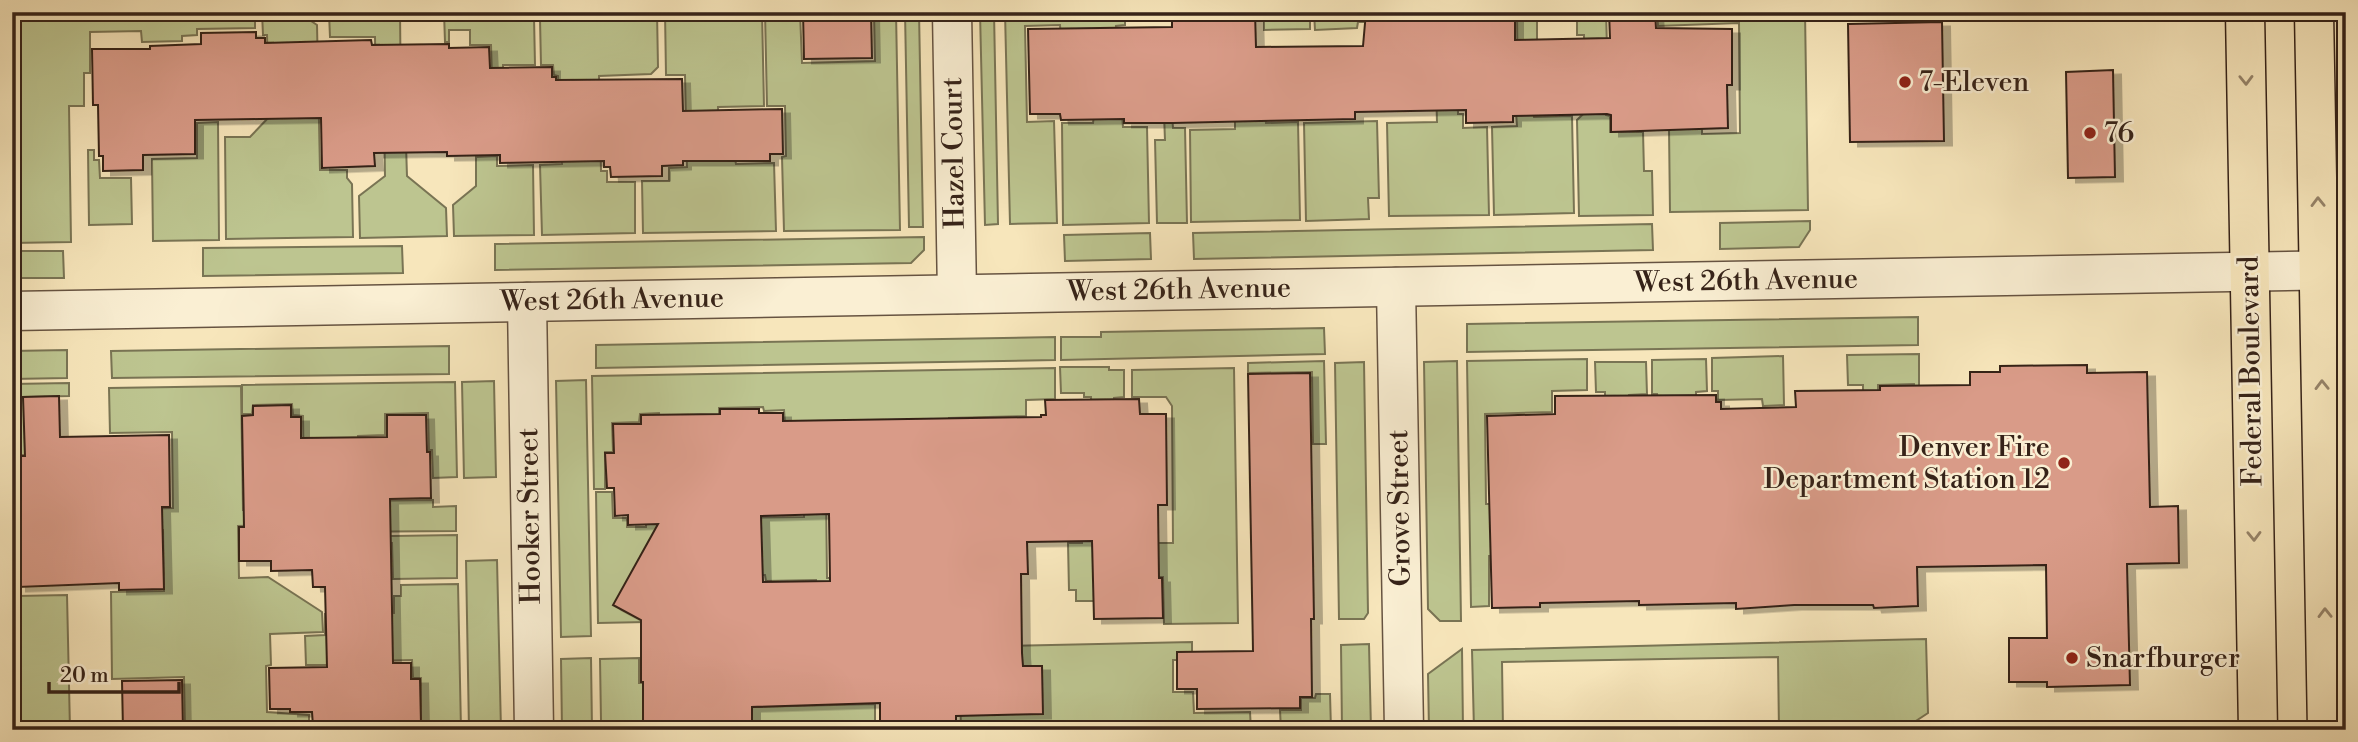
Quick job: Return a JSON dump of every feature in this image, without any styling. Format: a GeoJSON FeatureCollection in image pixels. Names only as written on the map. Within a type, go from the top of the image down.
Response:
{"type":"FeatureCollection","features":[{"type":"Feature","properties":{"kind":"main road","name":"Federal Boulevard"},"geometry":{"type":"LineString","coordinates":[[2245,12],[2258,730]]}},
{"type":"Feature","properties":{"kind":"main road"},"geometry":{"type":"LineString","coordinates":[[2314,12],[2333,270],[2327,730]]}},
{"type":"Feature","properties":{"kind":"street","name":"Hazel Court"},"geometry":{"type":"LineString","coordinates":[[952,12],[957,294]]}},
{"type":"Feature","properties":{"kind":"street","name":"West 26th Avenue"},"geometry":{"type":"LineString","coordinates":[[12,311],[2333,270]]}},
{"type":"Feature","properties":{"kind":"street","name":"Grove Street"},"geometry":{"type":"LineString","coordinates":[[1396,287],[1404,730]]}},
{"type":"Feature","properties":{"kind":"street","name":"Hooker Street"},"geometry":{"type":"LineString","coordinates":[[527,302],[534,730]]}},
{"type":"Feature","properties":{"kind":"green space"},"geometry":{"type":"Polygon","coordinates":[[[12,12],[255,12],[255,28],[197,29],[197,35],[182,36],[182,41],[142,42],[141,31],[90,32],[90,73],[84,73],[84,106],[69,106],[71,242],[12,243],[12,12]]]}},
{"type":"Feature","properties":{"kind":"green space"},"geometry":{"type":"Polygon","coordinates":[[[262,12],[307,12],[308,19],[317,25],[320,170],[347,170],[347,178],[352,184],[353,237],[226,239],[225,137],[250,137],[269,117],[267,35],[263,35],[262,12]]]}},
{"type":"Feature","properties":{"kind":"green space"},"geometry":{"type":"Polygon","coordinates":[[[400,12],[401,109],[376,109],[375,37],[330,37],[329,13],[400,12]]]}},
{"type":"Feature","properties":{"kind":"green space"},"geometry":{"type":"Polygon","coordinates":[[[444,12],[537,12],[534,17],[535,65],[503,65],[503,77],[492,77],[491,45],[470,45],[470,30],[449,30],[449,42],[445,42],[444,12]]]}},
{"type":"Feature","properties":{"kind":"green space"},"geometry":{"type":"Polygon","coordinates":[[[544,12],[657,12],[658,67],[651,74],[599,76],[601,171],[607,171],[607,182],[635,182],[635,233],[542,235],[540,165],[562,164],[558,76],[554,75],[553,65],[541,65],[540,19],[544,12]]]}},
{"type":"Feature","properties":{"kind":"green space"},"geometry":{"type":"Polygon","coordinates":[[[665,12],[762,12],[764,106],[718,107],[719,158],[735,159],[736,164],[774,163],[776,231],[643,233],[642,181],[669,181],[669,168],[687,167],[685,75],[666,75],[665,12]]]}},
{"type":"Feature","properties":{"kind":"green space"},"geometry":{"type":"Polygon","coordinates":[[[765,12],[800,12],[802,63],[875,61],[874,12],[896,12],[900,230],[784,231],[782,157],[786,156],[785,106],[767,106],[765,12]]]}},
{"type":"Feature","properties":{"kind":"green space"},"geometry":{"type":"Polygon","coordinates":[[[905,12],[919,12],[923,227],[909,227],[905,12]]]}},
{"type":"Feature","properties":{"kind":"green space"},"geometry":{"type":"Polygon","coordinates":[[[980,12],[994,12],[998,224],[985,225],[980,12]]]}},
{"type":"Feature","properties":{"kind":"green space"},"geometry":{"type":"Polygon","coordinates":[[[1005,12],[1125,12],[1125,25],[1116,26],[1117,71],[1061,38],[1060,25],[1025,26],[1027,122],[1054,121],[1057,223],[1010,224],[1005,12]]]}},
{"type":"Feature","properties":{"kind":"green space"},"geometry":{"type":"Polygon","coordinates":[[[1264,12],[1310,12],[1310,29],[1264,30],[1264,12]]]}},
{"type":"Feature","properties":{"kind":"green space"},"geometry":{"type":"Polygon","coordinates":[[[1314,12],[1363,12],[1363,22],[1358,22],[1357,28],[1315,30],[1314,12]]]}},
{"type":"Feature","properties":{"kind":"green space"},"geometry":{"type":"Polygon","coordinates":[[[1429,12],[1476,12],[1457,14],[1458,114],[1463,114],[1463,128],[1487,127],[1489,215],[1389,216],[1387,123],[1437,122],[1436,85],[1431,84],[1429,12]]]}},
{"type":"Feature","properties":{"kind":"green space"},"geometry":{"type":"Polygon","coordinates":[[[1517,12],[1548,12],[1549,20],[1537,21],[1537,52],[1518,110],[1517,12]]]}},
{"type":"Feature","properties":{"kind":"green space"},"geometry":{"type":"Polygon","coordinates":[[[1550,12],[1606,12],[1607,47],[1584,48],[1584,35],[1577,35],[1577,16],[1550,16],[1550,12]]]}},
{"type":"Feature","properties":{"kind":"green space"},"geometry":{"type":"Polygon","coordinates":[[[1657,12],[1805,12],[1808,210],[1670,212],[1669,128],[1702,126],[1702,134],[1740,133],[1739,23],[1658,26],[1657,12]]]}},
{"type":"Feature","properties":{"kind":"green space"},"geometry":{"type":"Polygon","coordinates":[[[1605,93],[1610,132],[1643,132],[1644,171],[1652,171],[1653,215],[1579,216],[1577,120],[1605,93]]]}},
{"type":"Feature","properties":{"kind":"green space"},"geometry":{"type":"Polygon","coordinates":[[[1265,103],[1266,123],[1298,122],[1300,220],[1191,222],[1190,130],[1235,129],[1235,111],[1265,103]]]}},
{"type":"Feature","properties":{"kind":"green space"},"geometry":{"type":"Polygon","coordinates":[[[1533,111],[1534,117],[1572,116],[1574,213],[1494,215],[1492,127],[1517,126],[1516,112],[1533,111]]]}},
{"type":"Feature","properties":{"kind":"green space"},"geometry":{"type":"Polygon","coordinates":[[[384,113],[406,145],[407,176],[446,208],[447,236],[360,238],[359,196],[385,176],[384,113]]]}},
{"type":"Feature","properties":{"kind":"green space"},"geometry":{"type":"Polygon","coordinates":[[[1122,114],[1123,127],[1147,127],[1149,223],[1063,225],[1062,123],[1093,123],[1094,115],[1122,114]]]}},
{"type":"Feature","properties":{"kind":"green space"},"geometry":{"type":"Polygon","coordinates":[[[1164,114],[1172,114],[1173,128],[1185,128],[1187,223],[1157,223],[1155,140],[1165,140],[1164,114]]]}},
{"type":"Feature","properties":{"kind":"green space"},"geometry":{"type":"Polygon","coordinates":[[[1377,121],[1379,198],[1368,198],[1369,219],[1306,221],[1304,123],[1377,121]]]}},
{"type":"Feature","properties":{"kind":"green space"},"geometry":{"type":"Polygon","coordinates":[[[218,122],[219,240],[153,241],[152,159],[197,158],[197,123],[218,122]]]}},
{"type":"Feature","properties":{"kind":"green space"},"geometry":{"type":"Polygon","coordinates":[[[88,150],[94,150],[94,160],[99,160],[100,178],[131,178],[132,224],[89,225],[88,150]]]}},
{"type":"Feature","properties":{"kind":"green space"},"geometry":{"type":"Polygon","coordinates":[[[497,156],[497,166],[533,165],[534,235],[454,236],[453,205],[476,186],[476,157],[497,156]]]}},
{"type":"Feature","properties":{"kind":"green space"},"geometry":{"type":"Polygon","coordinates":[[[1810,221],[1810,230],[1799,247],[1720,249],[1720,223],[1810,221]]]}},
{"type":"Feature","properties":{"kind":"green space"},"geometry":{"type":"Polygon","coordinates":[[[1652,224],[1653,250],[1194,259],[1193,233],[1652,224]]]}},
{"type":"Feature","properties":{"kind":"green space"},"geometry":{"type":"Polygon","coordinates":[[[1150,233],[1151,259],[1065,261],[1064,235],[1150,233]]]}},
{"type":"Feature","properties":{"kind":"green space"},"geometry":{"type":"Polygon","coordinates":[[[924,237],[924,250],[911,263],[495,270],[495,244],[924,237]]]}},
{"type":"Feature","properties":{"kind":"green space"},"geometry":{"type":"Polygon","coordinates":[[[402,246],[403,273],[203,276],[203,248],[402,246]]]}},
{"type":"Feature","properties":{"kind":"green space"},"geometry":{"type":"Polygon","coordinates":[[[12,251],[63,251],[64,278],[12,278],[12,251]]]}},
{"type":"Feature","properties":{"kind":"green space"},"geometry":{"type":"Polygon","coordinates":[[[1918,317],[1918,345],[1467,352],[1467,324],[1918,317]]]}},
{"type":"Feature","properties":{"kind":"green space"},"geometry":{"type":"Polygon","coordinates":[[[1324,328],[1325,354],[1061,360],[1061,337],[1101,337],[1101,332],[1324,328]]]}},
{"type":"Feature","properties":{"kind":"green space"},"geometry":{"type":"Polygon","coordinates":[[[1055,337],[1055,360],[596,368],[596,345],[1055,337]]]}},
{"type":"Feature","properties":{"kind":"green space"},"geometry":{"type":"Polygon","coordinates":[[[449,346],[449,374],[112,378],[111,351],[449,346]]]}},
{"type":"Feature","properties":{"kind":"green space"},"geometry":{"type":"Polygon","coordinates":[[[67,350],[67,378],[12,379],[12,351],[67,350]]]}},
{"type":"Feature","properties":{"kind":"green space"},"geometry":{"type":"Polygon","coordinates":[[[1919,354],[1919,398],[1915,398],[1914,384],[1878,385],[1878,396],[1863,397],[1863,385],[1848,385],[1847,355],[1919,354]]]}},
{"type":"Feature","properties":{"kind":"green space"},"geometry":{"type":"Polygon","coordinates":[[[1783,356],[1784,405],[1763,406],[1762,399],[1718,400],[1718,391],[1712,391],[1712,358],[1783,356]]]}},
{"type":"Feature","properties":{"kind":"green space"},"geometry":{"type":"Polygon","coordinates":[[[1587,359],[1587,390],[1552,391],[1552,412],[1485,414],[1486,504],[1503,504],[1538,556],[1489,556],[1489,606],[1471,607],[1467,361],[1587,359]]]}},
{"type":"Feature","properties":{"kind":"green space"},"geometry":{"type":"Polygon","coordinates":[[[1706,359],[1707,391],[1696,392],[1696,400],[1658,402],[1657,394],[1652,394],[1652,360],[1706,359]]]}},
{"type":"Feature","properties":{"kind":"green space"},"geometry":{"type":"Polygon","coordinates":[[[1324,361],[1326,444],[1313,444],[1312,372],[1248,373],[1248,363],[1324,361]]]}},
{"type":"Feature","properties":{"kind":"green space"},"geometry":{"type":"Polygon","coordinates":[[[1457,361],[1461,621],[1440,621],[1428,609],[1424,362],[1457,361]]]}},
{"type":"Feature","properties":{"kind":"green space"},"geometry":{"type":"Polygon","coordinates":[[[1364,362],[1368,613],[1364,619],[1339,619],[1335,363],[1364,362]]]}},
{"type":"Feature","properties":{"kind":"green space"},"geometry":{"type":"Polygon","coordinates":[[[1595,362],[1646,362],[1647,394],[1629,395],[1606,489],[1605,392],[1596,392],[1595,362]]]}},
{"type":"Feature","properties":{"kind":"green space"},"geometry":{"type":"Polygon","coordinates":[[[1060,367],[1109,367],[1109,370],[1124,370],[1124,397],[1114,398],[1114,412],[1091,412],[1091,397],[1084,397],[1084,393],[1061,393],[1060,367]]]}},
{"type":"Feature","properties":{"kind":"green space"},"geometry":{"type":"Polygon","coordinates":[[[1055,368],[1055,399],[1026,400],[1026,416],[949,418],[952,571],[785,423],[784,410],[764,411],[763,407],[719,408],[719,421],[660,422],[659,413],[640,414],[639,422],[612,423],[613,452],[605,452],[605,489],[594,489],[592,376],[1055,368]]]}},
{"type":"Feature","properties":{"kind":"green space"},"geometry":{"type":"Polygon","coordinates":[[[1234,368],[1238,623],[1164,624],[1163,577],[1130,577],[1115,601],[1076,601],[1076,590],[1069,590],[1068,543],[1082,543],[1082,526],[1124,543],[1173,543],[1172,406],[1166,397],[1132,397],[1132,370],[1234,368]]]}},
{"type":"Feature","properties":{"kind":"green space"},"geometry":{"type":"Polygon","coordinates":[[[586,380],[591,636],[561,637],[556,381],[586,380]]]}},
{"type":"Feature","properties":{"kind":"green space"},"geometry":{"type":"Polygon","coordinates":[[[494,381],[496,477],[464,478],[462,382],[494,381]]]}},
{"type":"Feature","properties":{"kind":"green space"},"geometry":{"type":"Polygon","coordinates":[[[455,382],[457,477],[433,478],[428,413],[385,414],[385,435],[358,436],[359,491],[304,492],[303,416],[293,415],[292,404],[253,405],[252,414],[242,414],[242,385],[455,382]]]}},
{"type":"Feature","properties":{"kind":"green space"},"geometry":{"type":"Polygon","coordinates":[[[69,383],[69,396],[24,397],[25,455],[17,455],[18,497],[42,542],[17,543],[18,596],[67,595],[70,730],[12,730],[12,384],[69,383]]]}},
{"type":"Feature","properties":{"kind":"green space"},"geometry":{"type":"Polygon","coordinates":[[[241,386],[243,510],[326,509],[270,525],[238,526],[239,578],[268,577],[322,612],[323,632],[270,634],[271,665],[266,666],[267,712],[309,715],[309,730],[185,730],[184,677],[112,679],[111,592],[164,591],[163,530],[109,530],[108,510],[173,508],[172,432],[110,433],[109,388],[241,386]]]}},
{"type":"Feature","properties":{"kind":"green space"},"geometry":{"type":"Polygon","coordinates":[[[826,491],[827,578],[832,578],[816,599],[816,580],[766,581],[765,575],[744,575],[745,620],[598,623],[596,492],[612,492],[613,518],[627,518],[627,527],[646,527],[646,519],[804,517],[804,492],[826,491]]]}},
{"type":"Feature","properties":{"kind":"green space"},"geometry":{"type":"Polygon","coordinates":[[[433,500],[433,507],[456,506],[456,531],[328,532],[359,501],[433,500]]]}},
{"type":"Feature","properties":{"kind":"green space"},"geometry":{"type":"Polygon","coordinates":[[[457,535],[457,578],[393,579],[392,543],[344,544],[328,537],[457,535]]]}},
{"type":"Feature","properties":{"kind":"green space"},"geometry":{"type":"Polygon","coordinates":[[[497,560],[501,730],[469,730],[466,561],[497,560]]]}},
{"type":"Feature","properties":{"kind":"green space"},"geometry":{"type":"Polygon","coordinates":[[[458,584],[461,730],[311,730],[311,727],[421,725],[421,678],[413,678],[412,660],[306,665],[305,636],[325,635],[325,614],[394,613],[394,596],[401,596],[401,585],[458,584]]]}},
{"type":"Feature","properties":{"kind":"green space"},"geometry":{"type":"Polygon","coordinates":[[[1926,639],[1928,713],[1902,730],[1779,730],[1778,657],[1502,662],[1503,730],[1474,730],[1472,650],[1926,639]]]}},
{"type":"Feature","properties":{"kind":"green space"},"geometry":{"type":"Polygon","coordinates":[[[1192,642],[1192,660],[1173,660],[1173,692],[1193,692],[1194,713],[1250,712],[1251,730],[961,730],[959,647],[1192,642]]]}},
{"type":"Feature","properties":{"kind":"green space"},"geometry":{"type":"Polygon","coordinates":[[[1369,644],[1371,730],[1342,730],[1341,645],[1369,644]]]}},
{"type":"Feature","properties":{"kind":"green space"},"geometry":{"type":"Polygon","coordinates":[[[1462,649],[1463,730],[1429,730],[1428,674],[1462,649]]]}},
{"type":"Feature","properties":{"kind":"green space"},"geometry":{"type":"Polygon","coordinates":[[[591,658],[592,730],[562,730],[561,659],[591,658]]]}},
{"type":"Feature","properties":{"kind":"green space"},"geometry":{"type":"Polygon","coordinates":[[[639,658],[639,683],[649,683],[649,713],[643,713],[643,721],[601,721],[600,659],[639,658]]]}},
{"type":"Feature","properties":{"kind":"green space"},"geometry":{"type":"Polygon","coordinates":[[[1316,694],[1330,694],[1331,730],[1281,730],[1280,710],[1301,710],[1301,698],[1315,698],[1316,694]]]}},
{"type":"Feature","properties":{"kind":"green space"},"geometry":{"type":"Polygon","coordinates":[[[875,704],[875,730],[752,730],[752,707],[875,704]]]}},
{"type":"Feature","properties":{"kind":"building"},"geometry":{"type":"Polygon","coordinates":[[[803,12],[871,12],[872,58],[804,59],[803,12]]]}},
{"type":"Feature","properties":{"kind":"building"},"geometry":{"type":"Polygon","coordinates":[[[1172,12],[1255,12],[1256,47],[1363,46],[1366,12],[1409,12],[1410,19],[1515,16],[1515,40],[1610,38],[1609,12],[1655,12],[1656,28],[1732,29],[1732,85],[1727,85],[1728,128],[1611,132],[1611,115],[1607,114],[1513,116],[1513,122],[1466,123],[1466,110],[1355,112],[1355,119],[1173,123],[1124,123],[1124,119],[1061,120],[1060,114],[1030,114],[1028,29],[1172,27],[1172,12]]]}},
{"type":"Feature","properties":{"kind":"building"},"geometry":{"type":"Polygon","coordinates":[[[1942,22],[1944,141],[1850,142],[1848,24],[1942,22]]]}},
{"type":"Feature","properties":{"kind":"building"},"geometry":{"type":"Polygon","coordinates":[[[256,32],[256,38],[265,38],[265,43],[371,40],[372,45],[449,44],[449,48],[489,47],[490,68],[552,67],[552,77],[556,77],[556,80],[682,79],[683,111],[782,109],[783,154],[770,154],[770,161],[683,161],[683,165],[662,166],[662,176],[611,177],[610,167],[604,167],[604,161],[500,163],[500,155],[447,156],[447,152],[374,153],[375,166],[322,168],[321,118],[195,120],[195,154],[143,155],[143,170],[103,171],[103,156],[99,156],[98,105],[93,105],[92,49],[150,49],[150,46],[201,44],[201,33],[256,32]]]}},
{"type":"Feature","properties":{"kind":"building"},"geometry":{"type":"Polygon","coordinates":[[[2113,70],[2115,177],[2068,178],[2066,72],[2113,70]]]}},
{"type":"Feature","properties":{"kind":"building"},"geometry":{"type":"Polygon","coordinates":[[[2087,365],[2087,373],[2147,372],[2150,507],[2178,506],[2179,563],[2127,564],[2130,685],[2047,687],[2047,682],[2009,682],[2009,638],[2047,638],[2046,565],[1917,567],[1918,606],[1874,608],[1873,605],[1794,605],[1736,609],[1736,603],[1639,605],[1639,601],[1540,603],[1540,607],[1492,608],[1487,416],[1555,414],[1555,396],[1716,395],[1716,402],[1721,402],[1721,409],[1796,407],[1795,391],[1970,385],[1970,372],[2000,372],[2000,366],[2087,365]]]}},
{"type":"Feature","properties":{"kind":"building"},"geometry":{"type":"Polygon","coordinates":[[[1310,373],[1314,619],[1311,619],[1312,697],[1300,697],[1300,708],[1197,709],[1197,689],[1177,689],[1177,652],[1253,651],[1248,374],[1310,373]]]}},
{"type":"Feature","properties":{"kind":"building"},"geometry":{"type":"Polygon","coordinates":[[[59,396],[60,437],[169,435],[170,507],[162,507],[164,589],[119,590],[119,583],[18,587],[17,545],[20,545],[17,456],[25,456],[23,397],[59,396]]]}},
{"type":"Feature","properties":{"kind":"building"},"geometry":{"type":"Polygon","coordinates":[[[1139,399],[1140,414],[1166,414],[1167,505],[1158,505],[1159,578],[1162,578],[1163,618],[1094,619],[1092,541],[1027,542],[1028,574],[1021,574],[1023,666],[1042,666],[1043,714],[956,716],[956,729],[880,730],[880,703],[752,707],[752,730],[643,730],[641,620],[613,605],[658,524],[628,525],[628,515],[615,516],[614,488],[607,488],[605,453],[614,453],[613,424],[641,424],[641,415],[720,414],[720,409],[759,409],[759,413],[783,413],[783,421],[1041,417],[1046,415],[1045,400],[1139,399]],[[829,514],[761,516],[763,582],[830,581],[829,514]]]}},
{"type":"Feature","properties":{"kind":"building"},"geometry":{"type":"Polygon","coordinates":[[[291,405],[291,417],[301,417],[301,438],[387,437],[387,415],[426,415],[431,498],[390,499],[393,663],[411,663],[411,679],[420,679],[421,724],[313,726],[312,712],[270,709],[269,668],[327,667],[325,587],[313,587],[312,570],[271,571],[271,561],[239,561],[239,527],[244,527],[242,416],[253,415],[253,406],[291,405]]]}},
{"type":"Feature","properties":{"kind":"building"},"geometry":{"type":"Polygon","coordinates":[[[182,680],[183,730],[123,730],[122,681],[182,680]]]}},
{"type":"Feature","properties":{"kind":"place","name":"7-Eleven"},"geometry":{"type":"Point","coordinates":[1905,82]}},
{"type":"Feature","properties":{"kind":"place","name":"76"},"geometry":{"type":"Point","coordinates":[2090,133]}},
{"type":"Feature","properties":{"kind":"place","name":"Denver Fire Department Station 12"},"geometry":{"type":"Point","coordinates":[2064,463]}},
{"type":"Feature","properties":{"kind":"place","name":"Snarfburger"},"geometry":{"type":"Point","coordinates":[2072,658]}}]}
